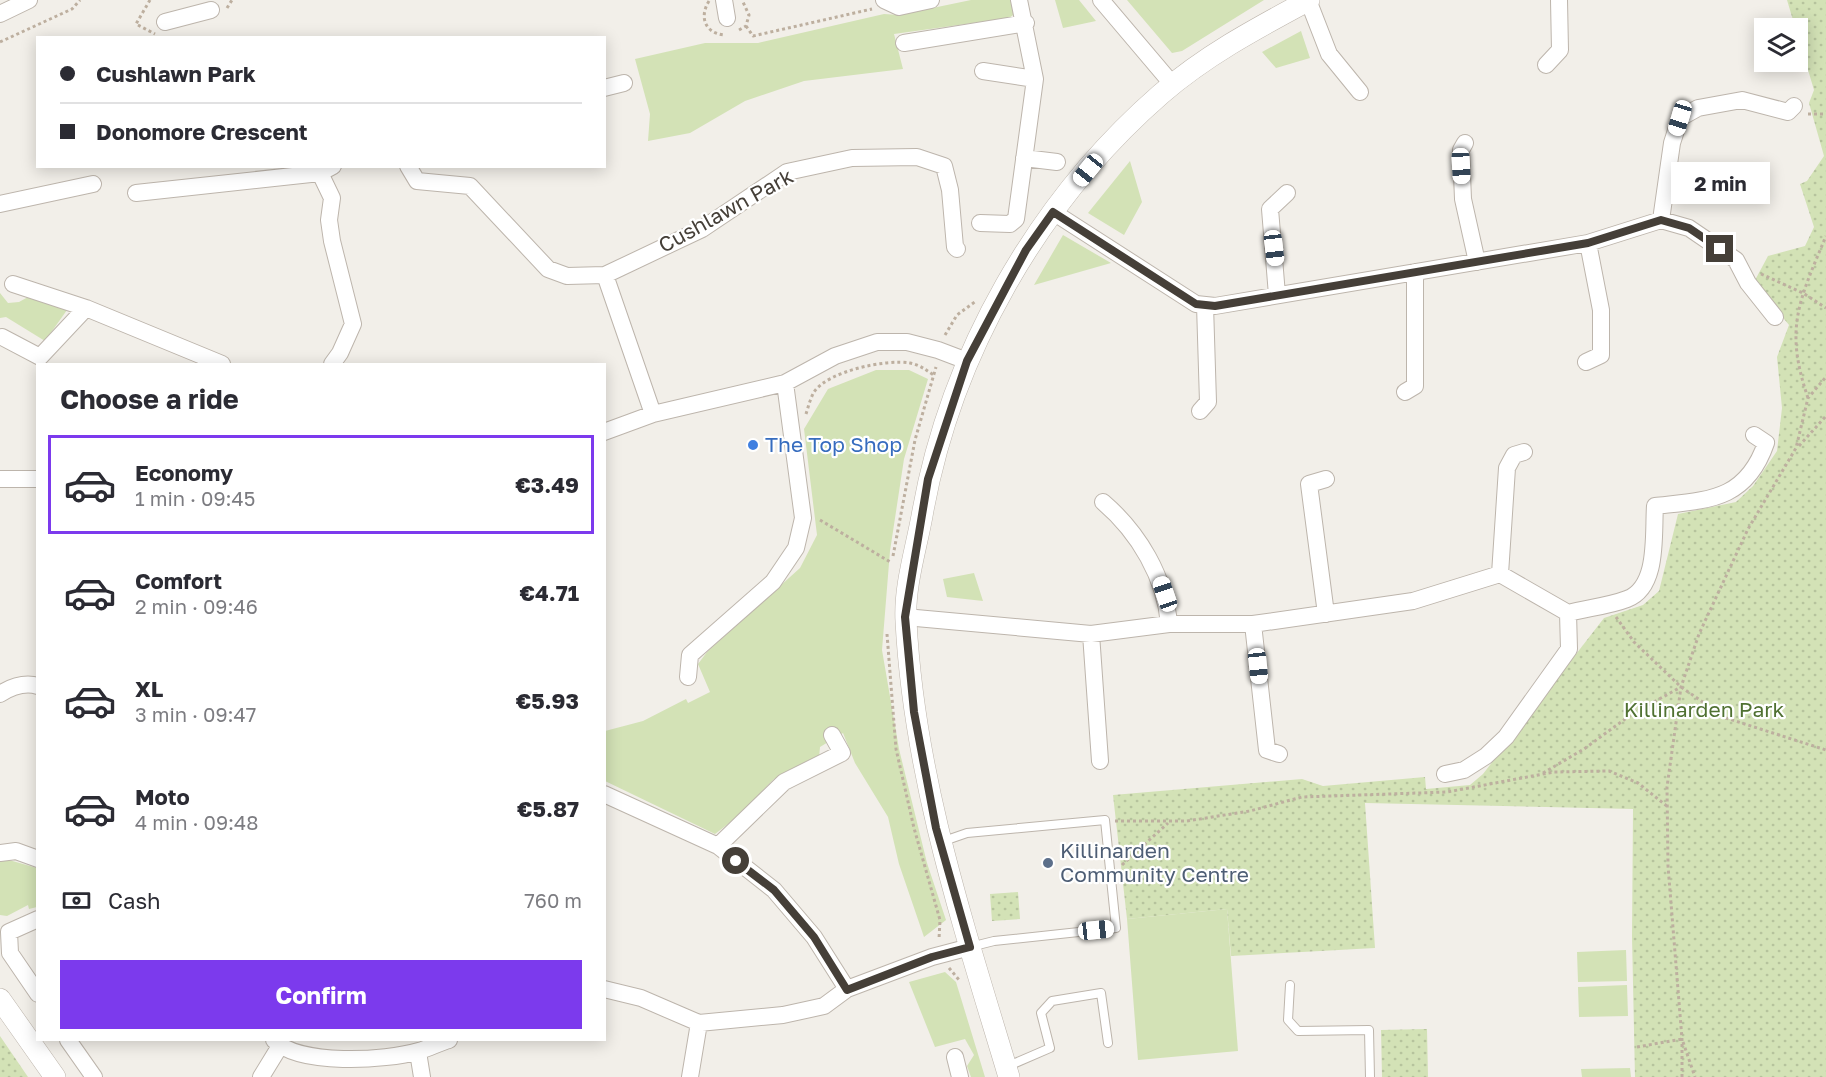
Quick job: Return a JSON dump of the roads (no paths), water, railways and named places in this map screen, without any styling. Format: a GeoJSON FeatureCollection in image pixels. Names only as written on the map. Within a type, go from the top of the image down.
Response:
{"type":"FeatureCollection","features":[{"type":"Feature","properties":{"kind":"street"},"geometry":{"type":"LineString","coordinates":[[723,0],[727,18]]}},
{"type":"Feature","properties":{"kind":"street"},"geometry":{"type":"LineString","coordinates":[[884,0],[899,6],[930,0]]}},
{"type":"Feature","properties":{"kind":"street"},"geometry":{"type":"LineString","coordinates":[[980,224],[1010,224],[1016,219],[1035,79],[1026,23],[1019,0]]}},
{"type":"Feature","properties":{"kind":"street"},"geometry":{"type":"LineString","coordinates":[[1101,0],[1173,85]]}},
{"type":"Feature","properties":{"kind":"street"},"geometry":{"type":"LineString","coordinates":[[1007,1072],[940,843],[914,712],[905,617],[928,479],[967,361],[1026,250],[1053,212],[1099,156],[1173,85],[1234,41],[1308,0],[1329,54],[1360,92]]}},
{"type":"Feature","properties":{"kind":"street"},"geometry":{"type":"LineString","coordinates":[[1546,65],[1560,51],[1559,0]]}},
{"type":"Feature","properties":{"kind":"street"},"geometry":{"type":"LineString","coordinates":[[0,14],[20,2]]}},
{"type":"Feature","properties":{"kind":"street"},"geometry":{"type":"LineString","coordinates":[[163,30],[183,8],[211,10]]}},
{"type":"Feature","properties":{"kind":"street"},"geometry":{"type":"LineString","coordinates":[[904,44],[1026,23]]}},
{"type":"Feature","properties":{"kind":"street"},"geometry":{"type":"LineString","coordinates":[[983,71],[1035,79]]}},
{"type":"Feature","properties":{"kind":"street"},"geometry":{"type":"LineString","coordinates":[[606,87],[624,82]]}},
{"type":"Feature","properties":{"kind":"street"},"geometry":{"type":"LineString","coordinates":[[1661,220],[1672,143],[1680,118],[1698,108],[1742,100],[1788,112],[1801,110]]}},
{"type":"Feature","properties":{"kind":"street"},"geometry":{"type":"LineString","coordinates":[[1465,143],[1461,150],[1463,199],[1477,262]]}},
{"type":"Feature","properties":{"kind":"street","name":"Cushlawn Park"},"geometry":{"type":"LineString","coordinates":[[605,275],[702,230],[787,172],[852,158],[917,158],[944,166],[951,190],[955,248],[957,249]]}},
{"type":"Feature","properties":{"kind":"street"},"geometry":{"type":"LineString","coordinates":[[1024,158],[1057,162]]}},
{"type":"Feature","properties":{"kind":"street"},"geometry":{"type":"LineString","coordinates":[[409,168],[417,181],[470,186],[548,270],[567,276],[605,275],[653,414]]}},
{"type":"Feature","properties":{"kind":"street"},"geometry":{"type":"LineString","coordinates":[[136,193],[327,170],[332,198],[329,220],[332,241],[353,324],[340,353],[333,363]]}},
{"type":"Feature","properties":{"kind":"street"},"geometry":{"type":"LineString","coordinates":[[0,204],[93,184]]}},
{"type":"Feature","properties":{"kind":"street"},"geometry":{"type":"LineString","coordinates":[[1277,295],[1270,208],[1287,193]]}},
{"type":"Feature","properties":{"kind":"street"},"geometry":{"type":"LineString","coordinates":[[1053,212],[1196,304],[1215,306],[1588,243],[1661,220],[1689,228],[1736,260],[1748,283],[1775,317]]}},
{"type":"Feature","properties":{"kind":"street"},"geometry":{"type":"LineString","coordinates":[[1586,362],[1601,355],[1600,310],[1588,243]]}},
{"type":"Feature","properties":{"kind":"street"},"geometry":{"type":"LineString","coordinates":[[1405,392],[1415,386],[1414,272]]}},
{"type":"Feature","properties":{"kind":"street"},"geometry":{"type":"LineString","coordinates":[[13,284],[86,308],[220,363]]}},
{"type":"Feature","properties":{"kind":"street"},"geometry":{"type":"LineString","coordinates":[[1200,411],[1208,402],[1205,304]]}},
{"type":"Feature","properties":{"kind":"street"},"geometry":{"type":"LineString","coordinates":[[2,337],[40,357],[86,308]]}},
{"type":"Feature","properties":{"kind":"street"},"geometry":{"type":"LineString","coordinates":[[606,431],[653,414],[785,383],[835,356],[877,342],[907,342],[967,361]]}},
{"type":"Feature","properties":{"kind":"street"},"geometry":{"type":"LineString","coordinates":[[688,676],[690,655],[773,582],[796,548],[803,518],[785,383]]}},
{"type":"Feature","properties":{"kind":"street"},"geometry":{"type":"LineString","coordinates":[[905,617],[1091,634],[1169,624],[1253,624],[1413,601],[1500,574],[1568,613],[1629,598],[1645,587],[1650,571],[1655,506],[1697,501],[1735,490],[1759,466],[1766,443],[1754,435]]}},
{"type":"Feature","properties":{"kind":"street"},"geometry":{"type":"LineString","coordinates":[[1500,574],[1507,468],[1514,455],[1524,452]]}},
{"type":"Feature","properties":{"kind":"street"},"geometry":{"type":"LineString","coordinates":[[0,479],[36,479]]}},
{"type":"Feature","properties":{"kind":"street"},"geometry":{"type":"LineString","coordinates":[[1326,479],[1309,484],[1326,614]]}},
{"type":"Feature","properties":{"kind":"street"},"geometry":{"type":"LineString","coordinates":[[1103,502],[1114,512],[1157,571],[1165,594],[1169,624]]}},
{"type":"Feature","properties":{"kind":"street"},"geometry":{"type":"LineString","coordinates":[[1445,774],[1472,765],[1506,737],[1569,649],[1568,613]]}},
{"type":"Feature","properties":{"kind":"street"},"geometry":{"type":"LineString","coordinates":[[1253,624],[1267,750],[1279,754]]}},
{"type":"Feature","properties":{"kind":"street"},"geometry":{"type":"LineString","coordinates":[[1091,634],[1100,761]]}},
{"type":"Feature","properties":{"kind":"street"},"geometry":{"type":"LineString","coordinates":[[0,694],[12,687],[30,683],[36,685]]}},
{"type":"Feature","properties":{"kind":"street"},"geometry":{"type":"LineString","coordinates":[[718,846],[784,783],[842,753],[832,735]]}},
{"type":"Feature","properties":{"kind":"street"},"geometry":{"type":"LineString","coordinates":[[606,795],[718,846],[774,890],[814,937],[847,990]]}},
{"type":"Feature","properties":{"kind":"street"},"geometry":{"type":"LineString","coordinates":[[0,854],[16,851],[36,858]]}},
{"type":"Feature","properties":{"kind":"street"},"geometry":{"type":"LineString","coordinates":[[36,920],[9,932],[10,953],[36,991]]}},
{"type":"Feature","properties":{"kind":"street"},"geometry":{"type":"LineString","coordinates":[[606,989],[641,998],[699,1023],[783,1016],[824,1006],[847,990],[932,957],[970,947]]}},
{"type":"Feature","properties":{"kind":"street"},"geometry":{"type":"LineString","coordinates":[[0,999],[55,1077]]}},
{"type":"Feature","properties":{"kind":"street"},"geometry":{"type":"LineString","coordinates":[[690,1077],[699,1023]]}},
{"type":"Feature","properties":{"kind":"street"},"geometry":{"type":"LineString","coordinates":[[69,1041],[94,1077]]}},
{"type":"Feature","properties":{"kind":"street"},"geometry":{"type":"LineString","coordinates":[[261,1077],[277,1043],[323,1059],[387,1057],[418,1052],[446,1041]]}},
{"type":"Feature","properties":{"kind":"street"},"geometry":{"type":"LineString","coordinates":[[418,1052],[422,1077]]}},
{"type":"Feature","properties":{"kind":"street"},"geometry":{"type":"LineString","coordinates":[[955,1057],[960,1077]]}},
{"type":"Feature","properties":{"kind":"lane"},"geometry":{"type":"LineString","coordinates":[[940,843],[967,833],[1105,820],[1116,928],[994,940],[970,947]]}},
{"type":"Feature","properties":{"kind":"lane"},"geometry":{"type":"LineString","coordinates":[[1290,985],[1288,1020],[1298,1031],[1369,1030],[1370,1077]]}},
{"type":"Feature","properties":{"kind":"lane"},"geometry":{"type":"LineString","coordinates":[[1007,1072],[1050,1048],[1041,1013],[1052,1001],[1101,993],[1108,1043]]}},
{"type":"Feature","properties":{"kind":"place","name":"The Top Shop"},"geometry":{"type":"Point","coordinates":[753,445]}},
{"type":"Feature","properties":{"kind":"place","name":"Killinarden Community Centre"},"geometry":{"type":"Point","coordinates":[1048,863]}},
{"type":"Feature","properties":{"kind":"park label","name":"Killinarden Park"},"geometry":{"type":"Point","coordinates":[1704,710]}}]}
